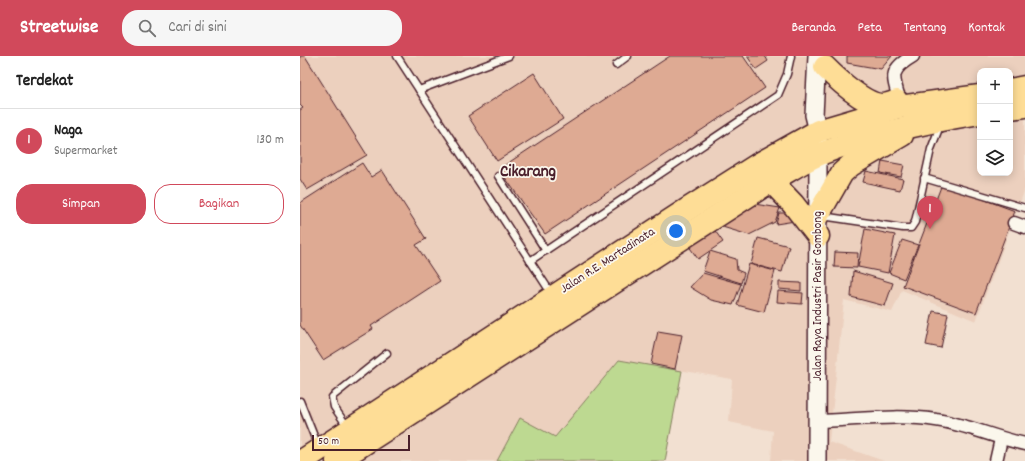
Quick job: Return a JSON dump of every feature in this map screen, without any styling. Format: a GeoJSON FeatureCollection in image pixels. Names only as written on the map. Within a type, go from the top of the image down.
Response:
{"type":"FeatureCollection","features":[{"type":"Feature","properties":{"kind":"highway"},"geometry":{"type":"LineString","coordinates":[[822,60],[835,77],[873,103],[882,105],[900,101],[977,95]]}},
{"type":"Feature","properties":{"kind":"highway"},"geometry":{"type":"LineString","coordinates":[[1013,90],[1025,88]]}},
{"type":"Feature","properties":{"kind":"highway","name":"Jalan R.E. Martadinata"},"geometry":{"type":"LineString","coordinates":[[331,458],[350,431],[757,165],[818,131],[899,107],[977,95]]}},
{"type":"Feature","properties":{"kind":"highway"},"geometry":{"type":"LineString","coordinates":[[1013,108],[1025,106]]}},
{"type":"Feature","properties":{"kind":"highway","name":"Jalan R.E. Martadinata"},"geometry":{"type":"LineString","coordinates":[[331,458],[771,181],[818,155],[870,137],[920,123],[977,113]]}},
{"type":"Feature","properties":{"kind":"highway"},"geometry":{"type":"LineString","coordinates":[[771,181],[793,204],[818,226],[842,173],[852,165],[920,123]]}},
{"type":"Feature","properties":{"kind":"main road","name":"Jalan Raya Industri Pasir Gombong"},"geometry":{"type":"LineString","coordinates":[[817,461],[818,131],[814,115],[822,60]]}},
{"type":"Feature","properties":{"kind":"street"},"geometry":{"type":"LineString","coordinates":[[900,101],[894,82],[896,68],[913,56]]}},
{"type":"Feature","properties":{"kind":"street"},"geometry":{"type":"LineString","coordinates":[[817,421],[910,418],[937,420],[1001,439],[1025,444]]}},
{"type":"Feature","properties":{"kind":"street"},"geometry":{"type":"LineString","coordinates":[[996,461],[1001,439]]}},
{"type":"Feature","properties":{"kind":"lane"},"geometry":{"type":"LineString","coordinates":[[397,56],[554,297]]}},
{"type":"Feature","properties":{"kind":"lane"},"geometry":{"type":"LineString","coordinates":[[419,90],[509,56]]}},
{"type":"Feature","properties":{"kind":"lane"},"geometry":{"type":"LineString","coordinates":[[616,65],[628,56]]}},
{"type":"Feature","properties":{"kind":"lane"},"geometry":{"type":"LineString","coordinates":[[530,261],[778,95],[787,74],[791,56]]}},
{"type":"Feature","properties":{"kind":"lane"},"geometry":{"type":"LineString","coordinates":[[818,226],[910,228],[915,222],[930,149],[942,119]]}},
{"type":"Feature","properties":{"kind":"lane"},"geometry":{"type":"LineString","coordinates":[[498,176],[546,250]]}},
{"type":"Feature","properties":{"kind":"lane"},"geometry":{"type":"LineString","coordinates":[[924,178],[1025,208]]}},
{"type":"Feature","properties":{"kind":"lane"},"geometry":{"type":"LineString","coordinates":[[350,431],[334,408],[332,397],[387,353]]}},
{"type":"Feature","properties":{"kind":"lane"},"geometry":{"type":"LineString","coordinates":[[300,401],[331,458]]}},
{"type":"Feature","properties":{"kind":"shaded area"},"geometry":{"type":"Polygon","coordinates":[[[300,56],[1025,56],[1025,189],[976,321],[902,290],[892,312],[844,300],[829,442],[884,461],[771,461],[773,431],[729,422],[732,379],[619,360],[555,437],[520,418],[497,461],[300,461],[300,56]]]}},
{"type":"Feature","properties":{"kind":"green space"},"geometry":{"type":"Polygon","coordinates":[[[619,360],[682,371],[665,461],[497,461],[520,418],[555,437],[619,360]]]}},
{"type":"Feature","properties":{"kind":"building"},"geometry":{"type":"Polygon","coordinates":[[[300,56],[305,56],[367,155],[307,190],[300,179],[300,110],[303,108],[300,105],[300,56]]]}},
{"type":"Feature","properties":{"kind":"building"},"geometry":{"type":"Polygon","coordinates":[[[670,56],[743,56],[765,88],[545,234],[499,169],[670,56]]]}},
{"type":"Feature","properties":{"kind":"building"},"geometry":{"type":"Polygon","coordinates":[[[747,56],[765,56],[768,61],[756,69],[747,56]]]}},
{"type":"Feature","properties":{"kind":"building"},"geometry":{"type":"Polygon","coordinates":[[[847,56],[892,56],[881,69],[847,63],[847,56]]]}},
{"type":"Feature","properties":{"kind":"building"},"geometry":{"type":"Polygon","coordinates":[[[534,73],[563,119],[497,161],[468,116],[534,73]]]}},
{"type":"Feature","properties":{"kind":"building"},"geometry":{"type":"Polygon","coordinates":[[[882,161],[904,165],[901,177],[880,173],[882,161]]]}},
{"type":"Feature","properties":{"kind":"building"},"geometry":{"type":"Polygon","coordinates":[[[362,163],[371,177],[382,170],[426,239],[416,245],[440,281],[371,326],[373,329],[323,360],[300,325],[300,203],[362,163]]]}},
{"type":"Feature","properties":{"kind":"building"},"geometry":{"type":"Polygon","coordinates":[[[866,171],[903,179],[900,190],[863,182],[866,171]]]}},
{"type":"Feature","properties":{"kind":"building"},"geometry":{"type":"Polygon","coordinates":[[[942,184],[1015,211],[976,313],[903,286],[942,184]]]}},
{"type":"Feature","properties":{"kind":"building"},"geometry":{"type":"Polygon","coordinates":[[[754,204],[780,208],[775,222],[749,235],[719,226],[754,204]]]}},
{"type":"Feature","properties":{"kind":"building"},"geometry":{"type":"Polygon","coordinates":[[[779,213],[794,213],[795,221],[776,224],[779,213]]]}},
{"type":"Feature","properties":{"kind":"building"},"geometry":{"type":"Polygon","coordinates":[[[713,228],[723,242],[698,259],[688,245],[713,228]]]}},
{"type":"Feature","properties":{"kind":"building"},"geometry":{"type":"Polygon","coordinates":[[[865,229],[895,235],[888,273],[858,267],[865,229]]]}},
{"type":"Feature","properties":{"kind":"building"},"geometry":{"type":"Polygon","coordinates":[[[758,238],[789,246],[782,272],[751,264],[758,238]]]}},
{"type":"Feature","properties":{"kind":"building"},"geometry":{"type":"Polygon","coordinates":[[[902,240],[918,245],[904,279],[889,273],[902,240]]]}},
{"type":"Feature","properties":{"kind":"building"},"geometry":{"type":"Polygon","coordinates":[[[710,251],[736,259],[737,270],[744,273],[741,283],[703,271],[710,251]]]}},
{"type":"Feature","properties":{"kind":"building"},"geometry":{"type":"Polygon","coordinates":[[[835,252],[858,253],[857,268],[834,267],[835,252]]]}},
{"type":"Feature","properties":{"kind":"building"},"geometry":{"type":"Polygon","coordinates":[[[749,264],[775,271],[764,312],[737,305],[749,264]]]}},
{"type":"Feature","properties":{"kind":"building"},"geometry":{"type":"Polygon","coordinates":[[[853,271],[893,283],[885,306],[851,297],[853,271]]]}},
{"type":"Feature","properties":{"kind":"building"},"geometry":{"type":"Polygon","coordinates":[[[703,273],[741,284],[733,305],[711,300],[690,287],[703,273]]]}},
{"type":"Feature","properties":{"kind":"building"},"geometry":{"type":"Polygon","coordinates":[[[779,282],[801,283],[801,291],[779,289],[779,282]]]}},
{"type":"Feature","properties":{"kind":"building"},"geometry":{"type":"Polygon","coordinates":[[[778,291],[803,293],[802,304],[777,302],[778,291]]]}},
{"type":"Feature","properties":{"kind":"building"},"geometry":{"type":"Polygon","coordinates":[[[933,311],[948,314],[941,348],[926,345],[933,311]]]}},
{"type":"Feature","properties":{"kind":"building"},"geometry":{"type":"Polygon","coordinates":[[[658,331],[682,335],[675,369],[651,364],[658,331]]]}},
{"type":"Feature","properties":{"kind":"place","name":"Naga"},"geometry":{"type":"Point","coordinates":[930,229]}},
{"type":"Feature","properties":{"kind":"district","name":"Cikarang"},"geometry":{"type":"Point","coordinates":[528,173]}}]}
